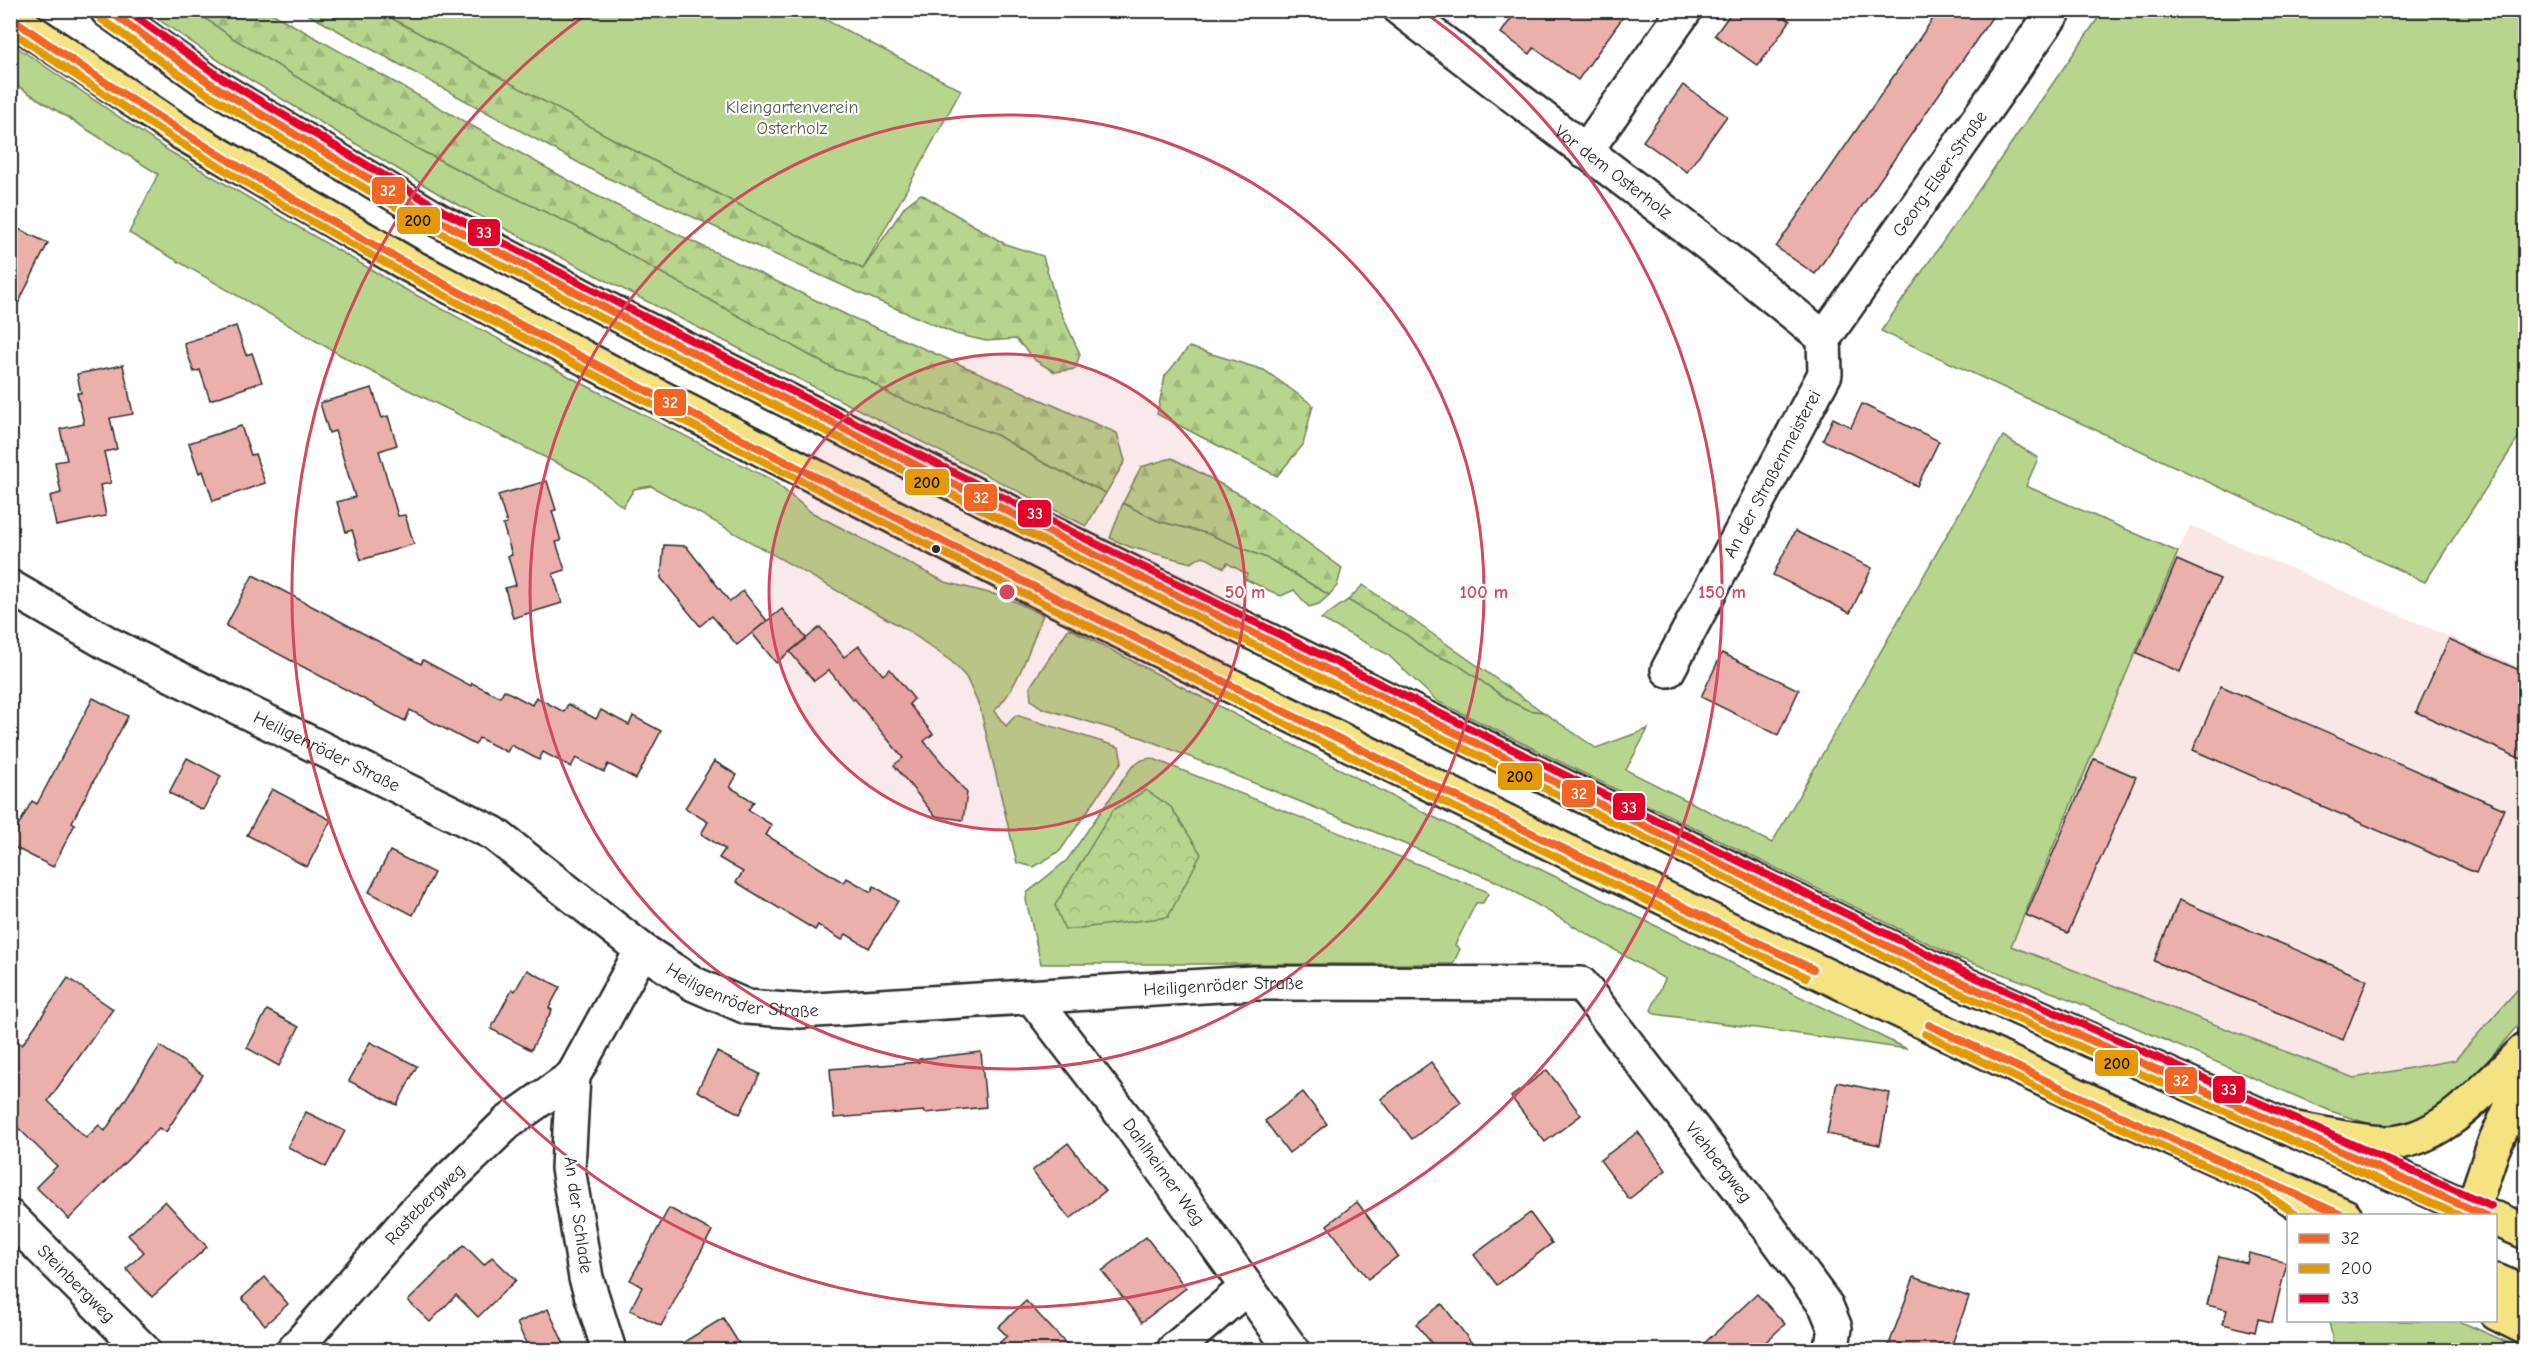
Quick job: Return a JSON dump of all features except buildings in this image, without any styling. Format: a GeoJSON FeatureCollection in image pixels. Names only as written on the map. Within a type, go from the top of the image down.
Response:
{"type":"FeatureCollection","features":[{"type":"Feature","properties":{"kind":"main road"},"geometry":{"type":"LineString","coordinates":[[107,10],[211,84],[438,220],[630,321],[1059,537],[1928,967],[2479,1214]]}},
{"type":"Feature","properties":{"kind":"main road"},"geometry":{"type":"LineString","coordinates":[[10,17],[182,133],[409,265],[607,370],[1039,591],[1564,850],[2114,1113],[2343,1214]]}},
{"type":"Feature","properties":{"kind":"main road"},"geometry":{"type":"LineString","coordinates":[[2285,1127],[2385,1143],[2414,1138],[2442,1125],[2526,1049]]}},
{"type":"Feature","properties":{"kind":"main road"},"geometry":{"type":"LineString","coordinates":[[2481,1214],[2493,1148],[2526,1072]]}},
{"type":"Feature","properties":{"kind":"main road"},"geometry":{"type":"LineString","coordinates":[[2267,1182],[2315,1214]]}},
{"type":"Feature","properties":{"kind":"main road"},"geometry":{"type":"LineString","coordinates":[[2497,1221],[2526,1232]]}},
{"type":"Feature","properties":{"kind":"main road"},"geometry":{"type":"LineString","coordinates":[[2497,1281],[2526,1294]]}},
{"type":"Feature","properties":{"kind":"main road"},"geometry":{"type":"LineString","coordinates":[[2497,1314],[2526,1328]]}},
{"type":"Feature","properties":{"kind":"street","name":"Vor dem Osterholz"},"geometry":{"type":"LineString","coordinates":[[1401,10],[1709,245],[1824,338]]}},
{"type":"Feature","properties":{"kind":"street"},"geometry":{"type":"LineString","coordinates":[[1585,152],[1685,10]]}},
{"type":"Feature","properties":{"kind":"street","name":"Georg-Elser-Straße"},"geometry":{"type":"LineString","coordinates":[[1824,338],[2055,10]]}},
{"type":"Feature","properties":{"kind":"street","name":"An der Straßenmeisterei"},"geometry":{"type":"LineString","coordinates":[[1668,670],[1825,374],[1824,338]]}},
{"type":"Feature","properties":{"kind":"street","name":"Heiligenröder Straße"},"geometry":{"type":"LineString","coordinates":[[10,587],[109,644],[493,833],[642,950],[694,984],[747,1007],[800,1011],[1253,983],[1581,984]]}},
{"type":"Feature","properties":{"kind":"street","name":"An der Schlade"},"geometry":{"type":"LineString","coordinates":[[609,1350],[586,1278],[568,1168],[573,1076],[642,950]]}},
{"type":"Feature","properties":{"kind":"street","name":"Viehbergweg"},"geometry":{"type":"LineString","coordinates":[[1581,984],[1826,1306],[1835,1328],[1832,1346],[1828,1350]]}},
{"type":"Feature","properties":{"kind":"street","name":"Dahlheimer Weg"},"geometry":{"type":"LineString","coordinates":[[1032,997],[1131,1126],[1292,1350]]}},
{"type":"Feature","properties":{"kind":"street","name":"Rastebergweg"},"geometry":{"type":"LineString","coordinates":[[294,1350],[413,1214],[507,1123],[573,1076]]}},
{"type":"Feature","properties":{"kind":"street","name":"Steinbergweg"},"geometry":{"type":"LineString","coordinates":[[10,1217],[143,1350]]}},
{"type":"Feature","properties":{"kind":"street"},"geometry":{"type":"LineString","coordinates":[[1174,1350],[1246,1288]]}},
{"type":"Feature","properties":{"kind":"shaded area"},"geometry":{"type":"Polygon","coordinates":[[[2190,525],[2525,669],[2525,981],[2455,1060],[2354,1078],[2010,946],[2190,525]]]}},
{"type":"Feature","properties":{"kind":"green space"},"geometry":{"type":"Polygon","coordinates":[[[146,11],[195,11],[233,38],[395,137],[482,182],[588,232],[836,370],[865,378],[893,396],[997,435],[1044,463],[1106,493],[1086,526],[449,200],[224,64],[146,11]]]}},
{"type":"Feature","properties":{"kind":"green space"},"geometry":{"type":"Polygon","coordinates":[[[195,11],[268,11],[593,194],[849,316],[1117,433],[1125,461],[1106,493],[1044,463],[997,435],[893,396],[865,378],[836,370],[588,232],[482,182],[395,137],[233,38],[195,11]]]}},
{"type":"Feature","properties":{"kind":"green space"},"geometry":{"type":"Polygon","coordinates":[[[302,11],[378,11],[635,151],[863,269],[905,206],[921,194],[1005,244],[1043,256],[1057,304],[1080,354],[1075,369],[1055,372],[1036,361],[1016,339],[986,341],[956,334],[857,292],[601,175],[302,11]]]}},
{"type":"Feature","properties":{"kind":"green space","name":"Kleingartenverein Osterholz"},"geometry":{"type":"Polygon","coordinates":[[[378,11],[809,11],[961,90],[863,269],[635,151],[378,11]]]}},
{"type":"Feature","properties":{"kind":"green space"},"geometry":{"type":"Polygon","coordinates":[[[2103,11],[2525,11],[2525,428],[2425,582],[1881,331],[2103,11]]]}},
{"type":"Feature","properties":{"kind":"green space"},"geometry":{"type":"Polygon","coordinates":[[[11,43],[169,151],[399,286],[589,387],[772,480],[811,512],[945,582],[1005,597],[1043,615],[1010,692],[994,711],[1006,726],[1016,715],[1119,747],[1122,761],[1060,851],[1034,867],[1017,863],[980,708],[966,677],[952,662],[907,630],[651,486],[634,489],[623,507],[585,477],[356,364],[129,233],[158,174],[11,82],[11,43]]]}},
{"type":"Feature","properties":{"kind":"green space"},"geometry":{"type":"Polygon","coordinates":[[[1189,347],[1264,370],[1313,405],[1303,445],[1277,476],[1157,414],[1165,376],[1189,347]]]}},
{"type":"Feature","properties":{"kind":"green space"},"geometry":{"type":"Polygon","coordinates":[[[2003,436],[2038,458],[2026,486],[2178,552],[2011,946],[2354,1078],[2455,1060],[2525,981],[2525,1017],[2454,1097],[2422,1122],[2409,1128],[2392,1128],[2333,1112],[2062,996],[1956,957],[1437,701],[1387,654],[1321,619],[1348,600],[1407,635],[1428,652],[1457,664],[1510,701],[1528,710],[1543,712],[1596,748],[1648,729],[1626,770],[1772,843],[2003,436]]]}},
{"type":"Feature","properties":{"kind":"green space"},"geometry":{"type":"Polygon","coordinates":[[[1172,458],[1245,497],[1342,568],[1337,586],[1329,595],[1271,560],[1206,533],[1158,521],[1123,503],[1141,467],[1172,458]]]}},
{"type":"Feature","properties":{"kind":"green space"},"geometry":{"type":"Polygon","coordinates":[[[1123,503],[1158,521],[1206,533],[1271,560],[1329,595],[1319,604],[1309,607],[1294,590],[1281,596],[1245,579],[1247,574],[1227,563],[1224,568],[1203,556],[1191,563],[1130,547],[1110,538],[1123,503]]]}},
{"type":"Feature","properties":{"kind":"green space"},"geometry":{"type":"Polygon","coordinates":[[[1363,585],[1543,712],[1528,710],[1510,701],[1457,664],[1428,652],[1407,635],[1348,600],[1363,585]]]}},
{"type":"Feature","properties":{"kind":"green space"},"geometry":{"type":"Polygon","coordinates":[[[1069,628],[1407,804],[1907,1049],[1655,1014],[1651,1010],[1665,979],[1498,882],[1143,738],[1042,708],[1031,700],[1030,687],[1069,628]]]}},
{"type":"Feature","properties":{"kind":"green space"},"geometry":{"type":"Polygon","coordinates":[[[1151,758],[1486,891],[1488,894],[1483,903],[1476,903],[1455,945],[1460,949],[1453,964],[1041,964],[1026,900],[1027,893],[1067,860],[1131,768],[1142,760],[1151,758]]]}},
{"type":"Feature","properties":{"kind":"green space"},"geometry":{"type":"Polygon","coordinates":[[[1146,790],[1171,807],[1201,854],[1168,917],[1065,930],[1055,905],[1113,810],[1146,790]]]}},
{"type":"Feature","properties":{"kind":"green space"},"geometry":{"type":"Polygon","coordinates":[[[2329,1322],[2461,1322],[2525,1350],[2346,1350],[2333,1343],[2329,1322]]]}},
{"type":"Feature","properties":{"kind":"transit line","name":"32"},"geometry":{"type":"LineString","coordinates":[[108,10],[211,84],[438,220],[630,321],[1059,537],[1960,982],[2482,1214]]}},
{"type":"Feature","properties":{"kind":"transit line","name":"33"},"geometry":{"type":"LineString","coordinates":[[126,10],[217,75],[443,211],[635,312],[1064,528],[1964,972],[2491,1206]]}},
{"type":"Feature","properties":{"kind":"transit line","name":"32"},"geometry":{"type":"LineString","coordinates":[[10,17],[209,149],[311,210],[520,325],[1203,671],[1813,969]]}},
{"type":"Feature","properties":{"kind":"transit line","name":"200"},"geometry":{"type":"LineString","coordinates":[[101,19],[206,93],[433,229],[625,330],[1054,546],[1955,991],[2456,1214]]}},
{"type":"Feature","properties":{"kind":"transit line","name":"200"},"geometry":{"type":"LineString","coordinates":[[10,30],[204,158],[405,274],[508,329],[714,436],[1187,675],[1806,977]]}},
{"type":"Feature","properties":{"kind":"transit line","name":"32"},"geometry":{"type":"LineString","coordinates":[[1929,1025],[2114,1113],[2340,1214]]}},
{"type":"Feature","properties":{"kind":"transit line","name":"200"},"geometry":{"type":"LineString","coordinates":[[1925,1034],[2109,1122],[2262,1191],[2295,1214]]}}]}
